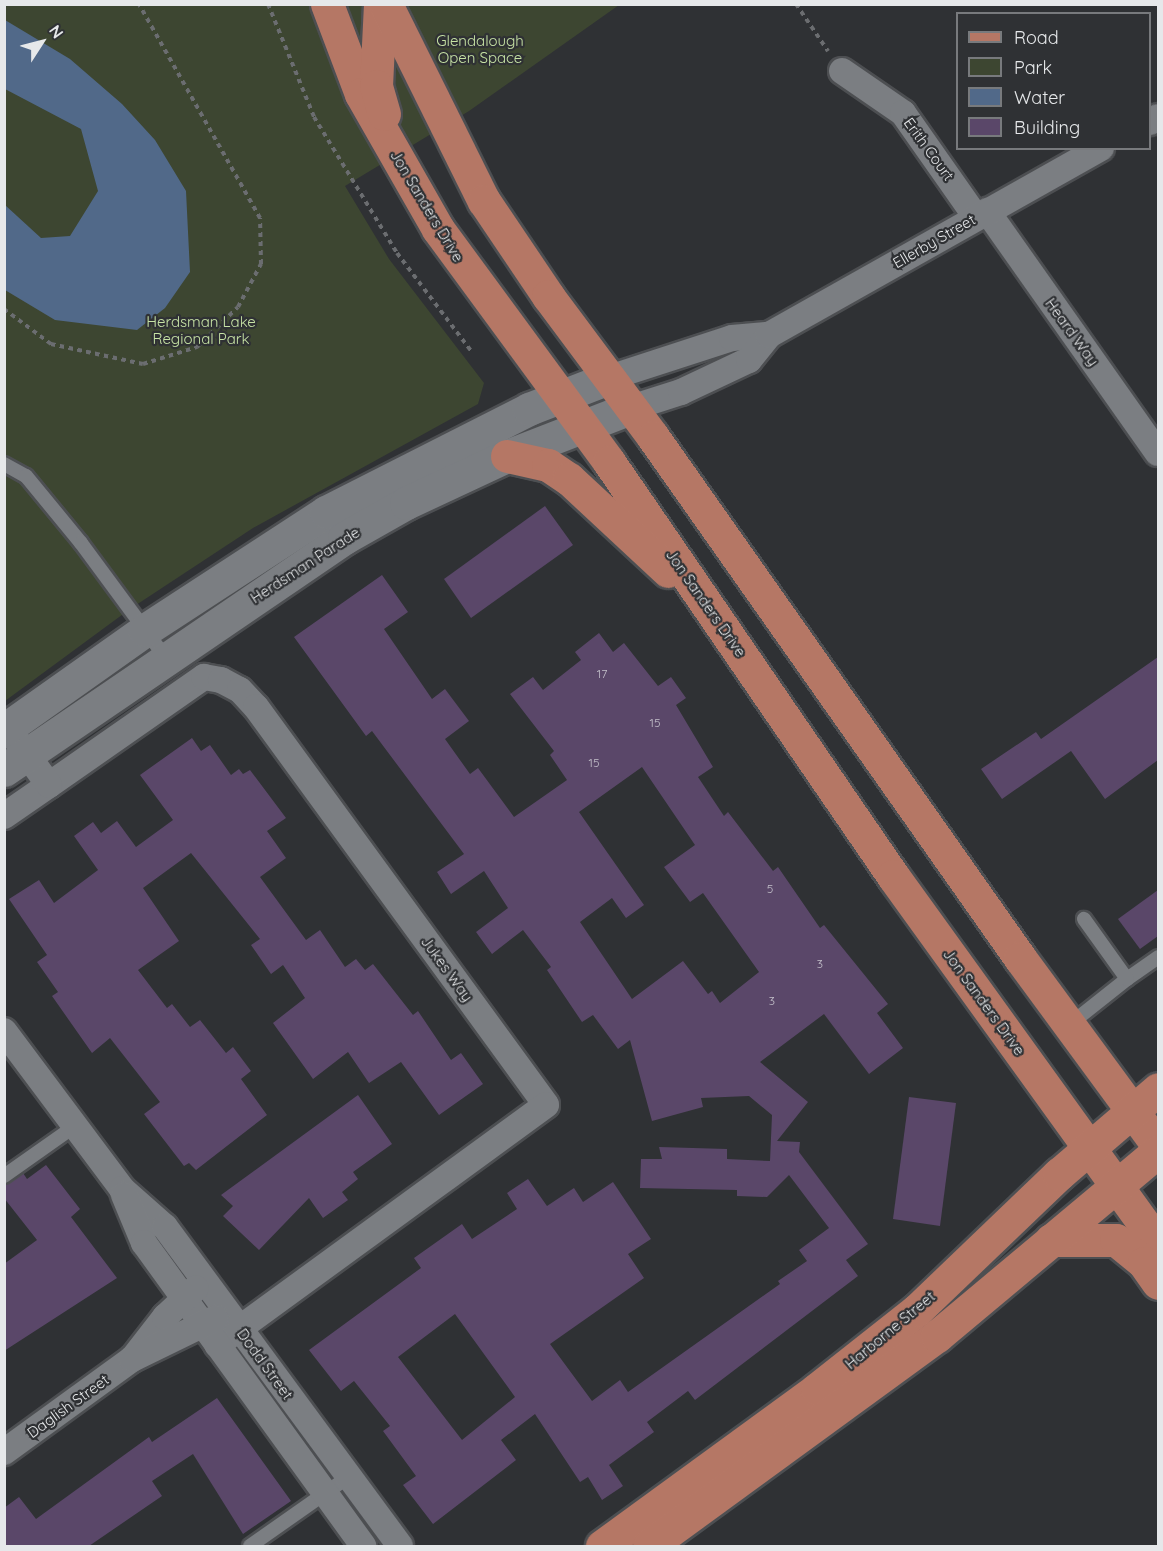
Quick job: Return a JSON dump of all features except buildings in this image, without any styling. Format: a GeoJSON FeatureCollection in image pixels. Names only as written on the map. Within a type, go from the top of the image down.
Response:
{"type":"FeatureCollection","features":[{"type":"Feature","properties":{"kind":"main road","name":"Jon Sanders Drive"},"geometry":{"type":"LineString","coordinates":[[327,4],[361,94],[438,229],[713,613],[893,876],[1158,1243]]}},
{"type":"Feature","properties":{"kind":"main road"},"geometry":{"type":"LineString","coordinates":[[380,4],[376,86],[396,156]]}},
{"type":"Feature","properties":{"kind":"main road"},"geometry":{"type":"LineString","coordinates":[[386,4],[484,201],[1158,1149]]}},
{"type":"Feature","properties":{"kind":"main road"},"geometry":{"type":"LineString","coordinates":[[6,729],[145,630],[326,512],[558,396],[609,378]]}},
{"type":"Feature","properties":{"kind":"main road","name":"Herdsman Parade"},"geometry":{"type":"LineString","coordinates":[[16,762],[165,657],[344,538],[406,503],[507,456],[631,408]]}},
{"type":"Feature","properties":{"kind":"main road"},"geometry":{"type":"LineString","coordinates":[[507,456],[549,465],[568,479],[713,613]]}},
{"type":"Feature","properties":{"kind":"main road","name":"Harborne Street"},"geometry":{"type":"LineString","coordinates":[[602,1546],[817,1389],[917,1310],[1090,1148],[1158,1089]]}},
{"type":"Feature","properties":{"kind":"main road","name":"Harborne Street"},"geometry":{"type":"LineString","coordinates":[[649,1546],[937,1336],[1158,1149]]}},
{"type":"Feature","properties":{"kind":"main road"},"geometry":{"type":"LineString","coordinates":[[1051,1240],[1116,1240],[1144,1263],[1158,1283]]}},
{"type":"Feature","properties":{"kind":"street","name":"Erith Court"},"geometry":{"type":"LineString","coordinates":[[842,71],[903,113],[982,214]]}},
{"type":"Feature","properties":{"kind":"street","name":"Ellerby Street"},"geometry":{"type":"LineString","coordinates":[[631,408],[681,392],[749,360],[769,335],[1097,150]]}},
{"type":"Feature","properties":{"kind":"street","name":"Heard Way"},"geometry":{"type":"LineString","coordinates":[[982,214],[1158,453]]}},
{"type":"Feature","properties":{"kind":"street","name":"Ellerby Street"},"geometry":{"type":"LineString","coordinates":[[609,378],[732,338],[769,335]]}},
{"type":"Feature","properties":{"kind":"street","name":"Jukes Way"},"geometry":{"type":"LineString","coordinates":[[49,785],[204,677],[221,680],[240,690],[256,707],[546,1105],[211,1336]]}},
{"type":"Feature","properties":{"kind":"street"},"geometry":{"type":"LineString","coordinates":[[4,816],[49,785],[16,762],[6,729]]}},
{"type":"Feature","properties":{"kind":"street","name":"Dodd Street"},"geometry":{"type":"LineString","coordinates":[[4,1031],[122,1189],[165,1227],[400,1546]]}},
{"type":"Feature","properties":{"kind":"street","name":"Dodd Street"},"geometry":{"type":"LineString","coordinates":[[122,1189],[144,1243],[363,1546]]}},
{"type":"Feature","properties":{"kind":"street","name":"Daglish Street"},"geometry":{"type":"LineString","coordinates":[[4,1452],[132,1359],[183,1297],[205,1281]]}},
{"type":"Feature","properties":{"kind":"street","name":"Daglish Street"},"geometry":{"type":"LineString","coordinates":[[132,1359],[211,1336]]}},
{"type":"Feature","properties":{"kind":"lane"},"geometry":{"type":"LineString","coordinates":[[4,464],[26,476],[165,657]]}},
{"type":"Feature","properties":{"kind":"lane"},"geometry":{"type":"LineString","coordinates":[[1084,919],[1127,979]]}},
{"type":"Feature","properties":{"kind":"lane"},"geometry":{"type":"LineString","coordinates":[[1069,1025],[1158,957]]}},
{"type":"Feature","properties":{"kind":"lane"},"geometry":{"type":"LineString","coordinates":[[4,1176],[75,1126]]}},
{"type":"Feature","properties":{"kind":"lane"},"geometry":{"type":"LineString","coordinates":[[250,1546],[348,1477]]}},
{"type":"Feature","properties":{"kind":"path"},"geometry":{"type":"LineString","coordinates":[[4,309],[51,344],[143,364],[197,346],[238,307],[261,264],[260,218],[139,4]]}},
{"type":"Feature","properties":{"kind":"path"},"geometry":{"type":"LineString","coordinates":[[268,4],[314,117],[397,254],[472,352]]}},
{"type":"Feature","properties":{"kind":"path"},"geometry":{"type":"LineString","coordinates":[[796,4],[842,71]]}},
{"type":"Feature","properties":{"kind":"green space","name":"Herdsman Lake Regional Park"},"geometry":{"type":"Polygon","coordinates":[[[5,5],[619,5],[469,111],[345,186],[389,259],[484,383],[478,404],[253,528],[130,609],[5,701],[5,5]]]}},
{"type":"Feature","properties":{"kind":"water"},"geometry":{"type":"Polygon","coordinates":[[[5,20],[70,59],[122,104],[155,140],[186,191],[190,272],[165,308],[137,330],[55,320],[5,290],[5,205],[41,238],[70,236],[98,191],[81,129],[5,89],[5,20]]]}},
{"type":"Feature","properties":{"kind":"park label","name":"Glendalough Open Space"},"geometry":{"type":"Point","coordinates":[480,48]}}]}
